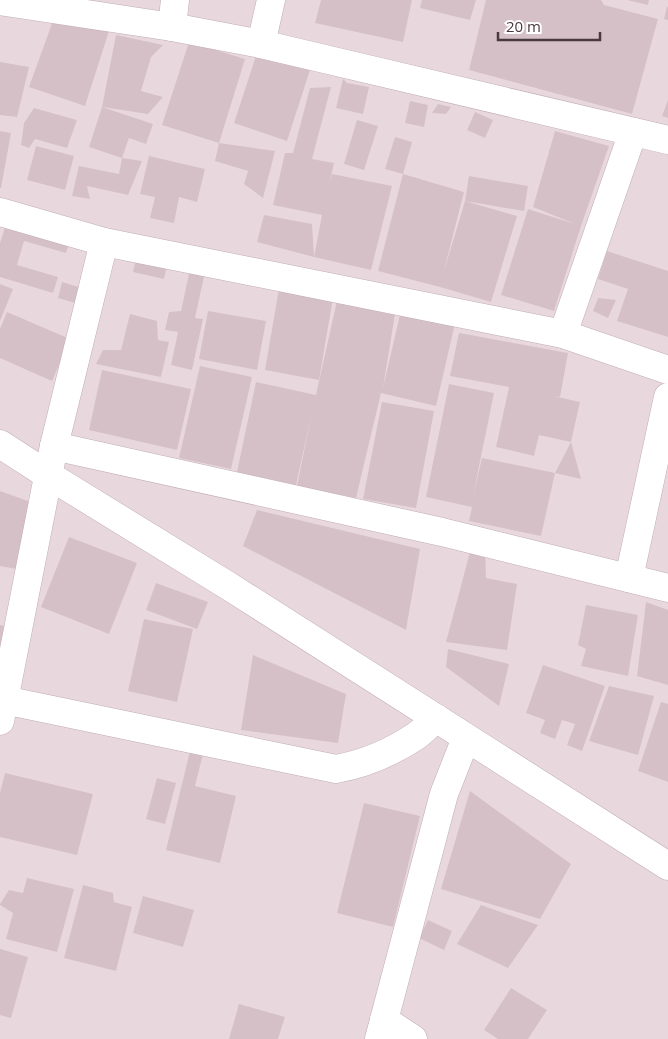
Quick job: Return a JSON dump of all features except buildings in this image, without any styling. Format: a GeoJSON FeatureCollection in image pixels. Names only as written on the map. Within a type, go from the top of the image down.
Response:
{"type":"FeatureCollection","features":[{"type":"Feature","properties":{"kind":"street"},"geometry":{"type":"LineString","coordinates":[[172,27],[175,0]]}},
{"type":"Feature","properties":{"kind":"street"},"geometry":{"type":"LineString","coordinates":[[261,44],[271,0]]}},
{"type":"Feature","properties":{"kind":"street"},"geometry":{"type":"LineString","coordinates":[[0,1],[172,27],[261,44],[668,140]]}},
{"type":"Feature","properties":{"kind":"street"},"geometry":{"type":"LineString","coordinates":[[563,334],[633,132]]}},
{"type":"Feature","properties":{"kind":"street"},"geometry":{"type":"LineString","coordinates":[[0,212],[104,242],[563,334],[668,370]]}},
{"type":"Feature","properties":{"kind":"street"},"geometry":{"type":"LineString","coordinates":[[104,242],[54,446],[2,710],[336,769],[350,767],[392,751],[417,735],[436,718]]}},
{"type":"Feature","properties":{"kind":"street"},"geometry":{"type":"LineString","coordinates":[[629,578],[668,397]]}},
{"type":"Feature","properties":{"kind":"street"},"geometry":{"type":"LineString","coordinates":[[0,444],[227,585],[668,866]]}},
{"type":"Feature","properties":{"kind":"street"},"geometry":{"type":"LineString","coordinates":[[54,446],[442,532],[668,588]]}},
{"type":"Feature","properties":{"kind":"street"},"geometry":{"type":"LineString","coordinates":[[414,1039],[382,1030],[444,794],[466,738]]}},
{"type":"Feature","properties":{"kind":"shaded area"},"geometry":{"type":"Polygon","coordinates":[[[0,0],[668,0],[668,1039],[0,1039],[0,0]]]}}]}
